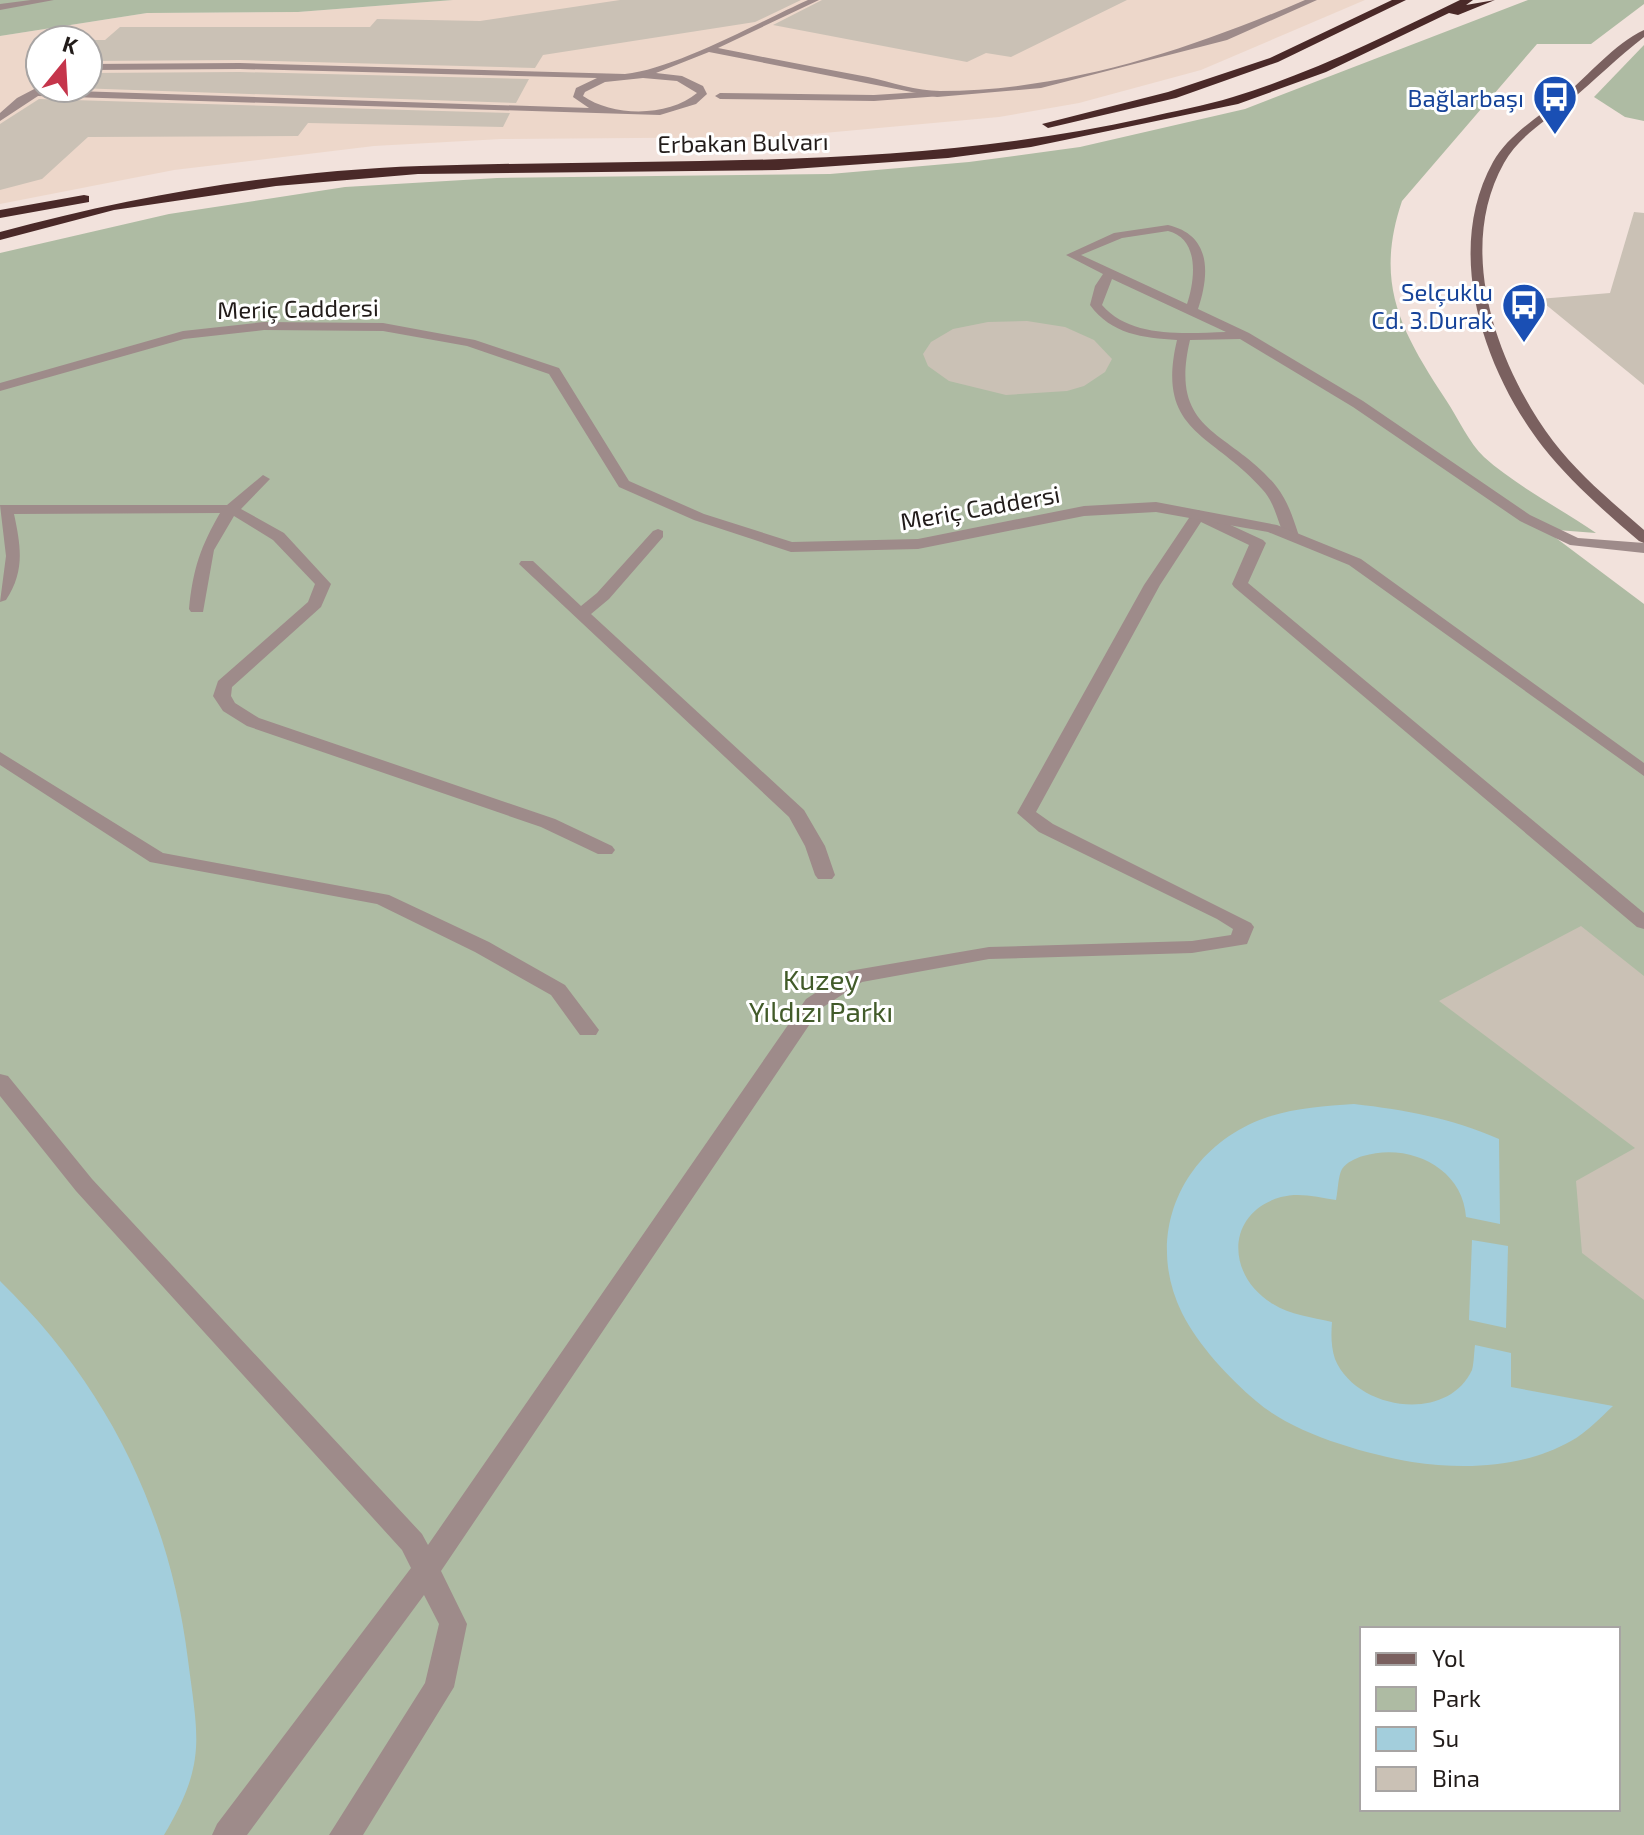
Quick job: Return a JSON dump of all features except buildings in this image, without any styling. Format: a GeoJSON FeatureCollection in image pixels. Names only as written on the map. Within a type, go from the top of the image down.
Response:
{"type":"FeatureCollection","features":[{"type":"Feature","properties":{"kind":"highway"},"geometry":{"type":"LineString","coordinates":[[1349,23],[1391,0]]}},
{"type":"Feature","properties":{"kind":"highway"},"geometry":{"type":"LineString","coordinates":[[1035,126],[1172,95],[1274,60],[1401,0]]}},
{"type":"Feature","properties":{"kind":"highway","name":"Erbakan Bulvarı"},"geometry":{"type":"LineString","coordinates":[[0,236],[113,206],[276,182],[418,170],[779,166],[948,154],[1031,143],[1234,101],[1322,70],[1468,0]]}},
{"type":"Feature","properties":{"kind":"highway"},"geometry":{"type":"LineString","coordinates":[[1407,29],[1490,0]]}},
{"type":"Feature","properties":{"kind":"highway","name":"Erbakan Bulvarı"},"geometry":{"type":"LineString","coordinates":[[785,150],[979,135]]}},
{"type":"Feature","properties":{"kind":"highway"},"geometry":{"type":"LineString","coordinates":[[0,214],[188,181],[374,159]]}},
{"type":"Feature","properties":{"kind":"street"},"geometry":{"type":"LineString","coordinates":[[0,7],[50,0]]}},
{"type":"Feature","properties":{"kind":"street"},"geometry":{"type":"LineString","coordinates":[[643,75],[815,0]]}},
{"type":"Feature","properties":{"kind":"street"},"geometry":{"type":"LineString","coordinates":[[850,77],[835,90],[721,93],[874,98],[1041,85],[1121,68],[1224,38],[1313,0]]}},
{"type":"Feature","properties":{"kind":"street"},"geometry":{"type":"LineString","coordinates":[[1644,33],[1521,136],[1498,161],[1482,200],[1475,262],[1494,348],[1528,410],[1571,471],[1644,538]]}},
{"type":"Feature","properties":{"kind":"street"},"geometry":{"type":"LineString","coordinates":[[713,46],[937,94]]}},
{"type":"Feature","properties":{"kind":"street"},"geometry":{"type":"LineString","coordinates":[[185,76],[197,66]]}},
{"type":"Feature","properties":{"kind":"street"},"geometry":{"type":"LineString","coordinates":[[104,67],[643,75],[679,78],[700,88],[702,94],[688,105],[672,109],[620,112],[104,94]]}},
{"type":"Feature","properties":{"kind":"street"},"geometry":{"type":"LineString","coordinates":[[430,82],[438,71]]}},
{"type":"Feature","properties":{"kind":"street"},"geometry":{"type":"LineString","coordinates":[[620,112],[596,108],[578,97],[580,90],[589,84],[622,76]]}},
{"type":"Feature","properties":{"kind":"street"},"geometry":{"type":"LineString","coordinates":[[161,97],[173,87]]}},
{"type":"Feature","properties":{"kind":"street"},"geometry":{"type":"LineString","coordinates":[[413,104],[421,93]]}},
{"type":"Feature","properties":{"kind":"street"},"geometry":{"type":"LineString","coordinates":[[0,118],[24,100]]}},
{"type":"Feature","properties":{"kind":"street"},"geometry":{"type":"LineString","coordinates":[[0,105],[15,105]]}},
{"type":"Feature","properties":{"kind":"street"},"geometry":{"type":"LineString","coordinates":[[1191,310],[1196,297],[1199,256],[1183,233],[1169,228],[1140,232],[1088,245],[1072,255],[1244,336],[1358,404],[1525,518],[1575,542],[1644,548]]}},
{"type":"Feature","properties":{"kind":"street"},"geometry":{"type":"LineString","coordinates":[[1110,273],[1101,286],[1096,305],[1102,317],[1117,326],[1185,335],[1244,336]]}},
{"type":"Feature","properties":{"kind":"street","name":"Meriç Caddersi"},"geometry":{"type":"LineString","coordinates":[[0,387],[183,335],[264,326],[383,327],[470,343],[554,371],[624,484],[699,517],[791,547],[918,544],[1084,511],[1156,507],[1272,528],[1355,562],[1644,771]]}},
{"type":"Feature","properties":{"kind":"street"},"geometry":{"type":"LineString","coordinates":[[1185,335],[1178,369],[1179,395],[1197,425],[1270,485],[1287,509],[1291,536]]}},
{"type":"Feature","properties":{"kind":"street"},"geometry":{"type":"LineString","coordinates":[[197,609],[199,570],[217,524],[263,479]]}},
{"type":"Feature","properties":{"kind":"street"},"geometry":{"type":"LineString","coordinates":[[0,597],[13,577],[14,551],[3,510],[228,510],[257,520],[302,558],[323,584],[315,604],[224,685],[222,696],[229,707],[253,722],[548,823],[605,850]]}},
{"type":"Feature","properties":{"kind":"street"},"geometry":{"type":"LineString","coordinates":[[228,1835],[426,1570],[813,1004],[856,976],[989,953],[1192,947],[1240,940],[1244,927],[1224,915],[1046,828],[1026,813],[1152,585],[1198,515],[1258,543],[1240,584],[1644,923]]}},
{"type":"Feature","properties":{"kind":"street"},"geometry":{"type":"LineString","coordinates":[[580,615],[603,596],[658,534]]}},
{"type":"Feature","properties":{"kind":"street"},"geometry":{"type":"LineString","coordinates":[[527,564],[797,814],[815,846],[825,875]]}},
{"type":"Feature","properties":{"kind":"street"},"geometry":{"type":"LineString","coordinates":[[0,757],[157,858],[382,899],[482,947],[558,990],[588,1030]]}},
{"type":"Feature","properties":{"kind":"street"},"geometry":{"type":"LineString","coordinates":[[0,1081],[84,1185],[412,1542],[453,1624],[439,1687],[345,1835]]}},
{"type":"Feature","properties":{"kind":"shaded area"},"geometry":{"type":"Polygon","coordinates":[[[453,0],[1365,0],[1201,70],[1079,103],[999,117],[780,137],[501,139],[374,146],[174,170],[0,204],[0,36],[24,32],[24,104],[104,104],[104,24],[77,24],[147,13],[298,12],[453,0]]]}},
{"type":"Feature","properties":{"kind":"green space"},"geometry":{"type":"Polygon","coordinates":[[[0,0],[453,0],[298,12],[147,13],[77,24],[24,24],[24,32],[0,36],[0,0]]]}},
{"type":"Feature","properties":{"kind":"green space","name":"Kuzey Yıldızı Parkı"},"geometry":{"type":"Polygon","coordinates":[[[1528,0],[1644,0],[1644,4],[1591,44],[1537,44],[1402,201],[1391,257],[1392,282],[1405,329],[1473,445],[1510,477],[1596,533],[1544,529],[1644,604],[1644,1835],[0,1835],[0,253],[169,214],[345,187],[497,178],[830,174],[969,162],[1080,147],[1245,109],[1528,0]]]}},
{"type":"Feature","properties":{"kind":"green space"},"geometry":{"type":"Polygon","coordinates":[[[1644,45],[1644,121],[1625,117],[1594,97],[1644,45]]]}},
{"type":"Feature","properties":{"kind":"water"},"geometry":{"type":"Polygon","coordinates":[[[1354,1104],[1428,1116],[1499,1139],[1500,1224],[1466,1217],[1463,1199],[1455,1184],[1430,1162],[1398,1153],[1363,1156],[1342,1169],[1336,1200],[1295,1195],[1281,1197],[1263,1205],[1250,1217],[1241,1231],[1238,1246],[1240,1262],[1247,1278],[1258,1292],[1280,1308],[1332,1322],[1335,1359],[1346,1376],[1362,1390],[1402,1404],[1423,1404],[1443,1398],[1460,1387],[1472,1370],[1475,1345],[1511,1353],[1511,1387],[1613,1406],[1577,1438],[1533,1457],[1493,1465],[1432,1465],[1372,1453],[1309,1432],[1272,1413],[1235,1382],[1197,1337],[1182,1313],[1171,1283],[1167,1253],[1170,1224],[1178,1197],[1192,1172],[1212,1150],[1236,1131],[1265,1118],[1298,1110],[1354,1104]]]}},
{"type":"Feature","properties":{"kind":"water"},"geometry":{"type":"Polygon","coordinates":[[[1472,1240],[1508,1246],[1506,1328],[1469,1320],[1472,1240]]]}},
{"type":"Feature","properties":{"kind":"water"},"geometry":{"type":"Polygon","coordinates":[[[0,1281],[72,1363],[102,1408],[149,1503],[166,1553],[188,1660],[195,1710],[196,1750],[187,1788],[164,1835],[0,1835],[0,1281]]]}},
{"type":"Feature","properties":{"kind":"place","name":"Bağlarbaşı"},"geometry":{"type":"Point","coordinates":[1555,136]}},
{"type":"Feature","properties":{"kind":"place","name":"Selçuklu Cd. 3.Durak"},"geometry":{"type":"Point","coordinates":[1524,344]}}]}
